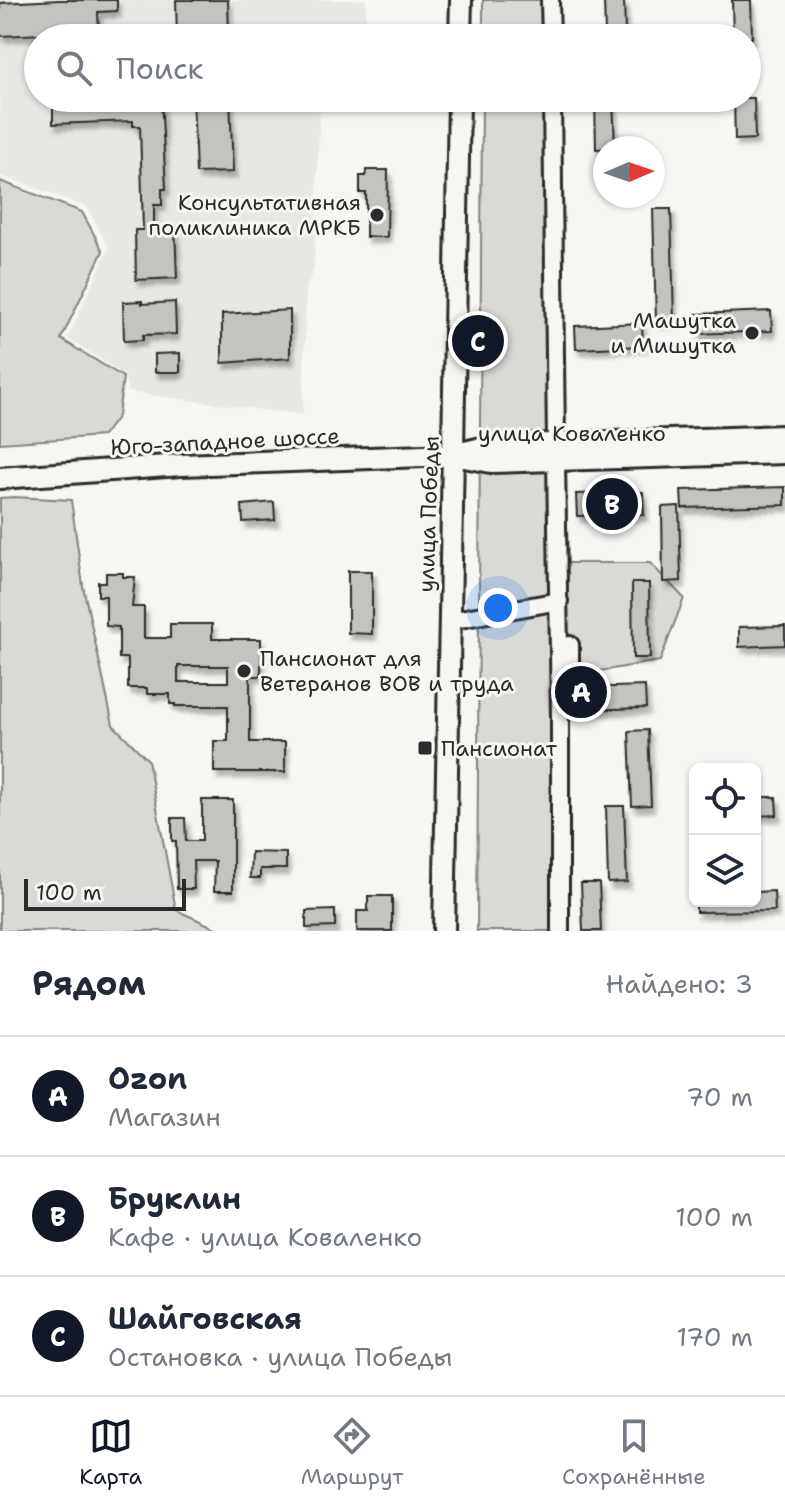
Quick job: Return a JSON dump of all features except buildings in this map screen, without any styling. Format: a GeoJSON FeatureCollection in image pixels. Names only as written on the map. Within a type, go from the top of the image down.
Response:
{"type":"FeatureCollection","features":[{"type":"Feature","properties":{"kind":"main road"},"geometry":{"type":"LineString","coordinates":[[460,24],[461,0]]}},
{"type":"Feature","properties":{"kind":"main road","name":"улица Победы"},"geometry":{"type":"LineString","coordinates":[[444,931],[459,112]]}},
{"type":"Feature","properties":{"kind":"main road","name":"улица Коваленко"},"geometry":{"type":"LineString","coordinates":[[556,452],[785,436]]}},
{"type":"Feature","properties":{"kind":"main road","name":"улица Коваленко"},"geometry":{"type":"LineString","coordinates":[[453,455],[490,446],[556,452],[785,453]]}},
{"type":"Feature","properties":{"kind":"main road","name":"Юго-западное шоссе"},"geometry":{"type":"LineString","coordinates":[[0,478],[181,465],[453,455]]}},
{"type":"Feature","properties":{"kind":"street"},"geometry":{"type":"LineString","coordinates":[[550,0],[551,24]]}},
{"type":"Feature","properties":{"kind":"street"},"geometry":{"type":"LineString","coordinates":[[552,112],[560,931]]}},
{"type":"Feature","properties":{"kind":"street"},"geometry":{"type":"LineString","coordinates":[[566,482],[571,668],[569,931]]}},
{"type":"Feature","properties":{"kind":"street"},"geometry":{"type":"LineString","coordinates":[[449,621],[559,601]]}},
{"type":"Feature","properties":{"kind":"shaded area"},"geometry":{"type":"Polygon","coordinates":[[[0,0],[366,0],[366,24],[24,24],[24,112],[320,112],[314,268],[306,289],[303,415],[128,392],[124,375],[68,338],[109,248],[87,207],[0,175],[0,0]]]}},
{"type":"Feature","properties":{"kind":"shaded area"},"geometry":{"type":"Polygon","coordinates":[[[483,0],[544,0],[545,24],[483,24],[483,0]]]}},
{"type":"Feature","properties":{"kind":"shaded area"},"geometry":{"type":"Polygon","coordinates":[[[482,112],[545,112],[549,563],[650,563],[684,598],[660,661],[551,679],[554,931],[477,931],[482,112]]]}},
{"type":"Feature","properties":{"kind":"shaded area"},"geometry":{"type":"Polygon","coordinates":[[[0,181],[82,212],[103,251],[61,339],[123,377],[118,416],[103,436],[0,443],[0,181]]]}},
{"type":"Feature","properties":{"kind":"shaded area"},"geometry":{"type":"Polygon","coordinates":[[[0,498],[71,500],[83,586],[113,725],[148,760],[176,910],[222,931],[0,931],[0,498]]]}},
{"type":"Feature","properties":{"kind":"place","name":"Консультативная поликлиника МРКБ"},"geometry":{"type":"Point","coordinates":[377,215]}},
{"type":"Feature","properties":{"kind":"place","name":"Машутка и Мишутка"},"geometry":{"type":"Point","coordinates":[752,333]}},
{"type":"Feature","properties":{"kind":"place","name":"Шайговская"},"geometry":{"type":"Point","coordinates":[478,341]}},
{"type":"Feature","properties":{"kind":"place","name":"Бруклин"},"geometry":{"type":"Point","coordinates":[612,504]}},
{"type":"Feature","properties":{"kind":"place","name":"Пансионат для Ветеранов ВОВ и труда"},"geometry":{"type":"Point","coordinates":[244,671]}},
{"type":"Feature","properties":{"kind":"place","name":"Ozon"},"geometry":{"type":"Point","coordinates":[581,692]}},
{"type":"Feature","properties":{"kind":"place","name":"Пансионат"},"geometry":{"type":"Point","coordinates":[425,748]}}]}
